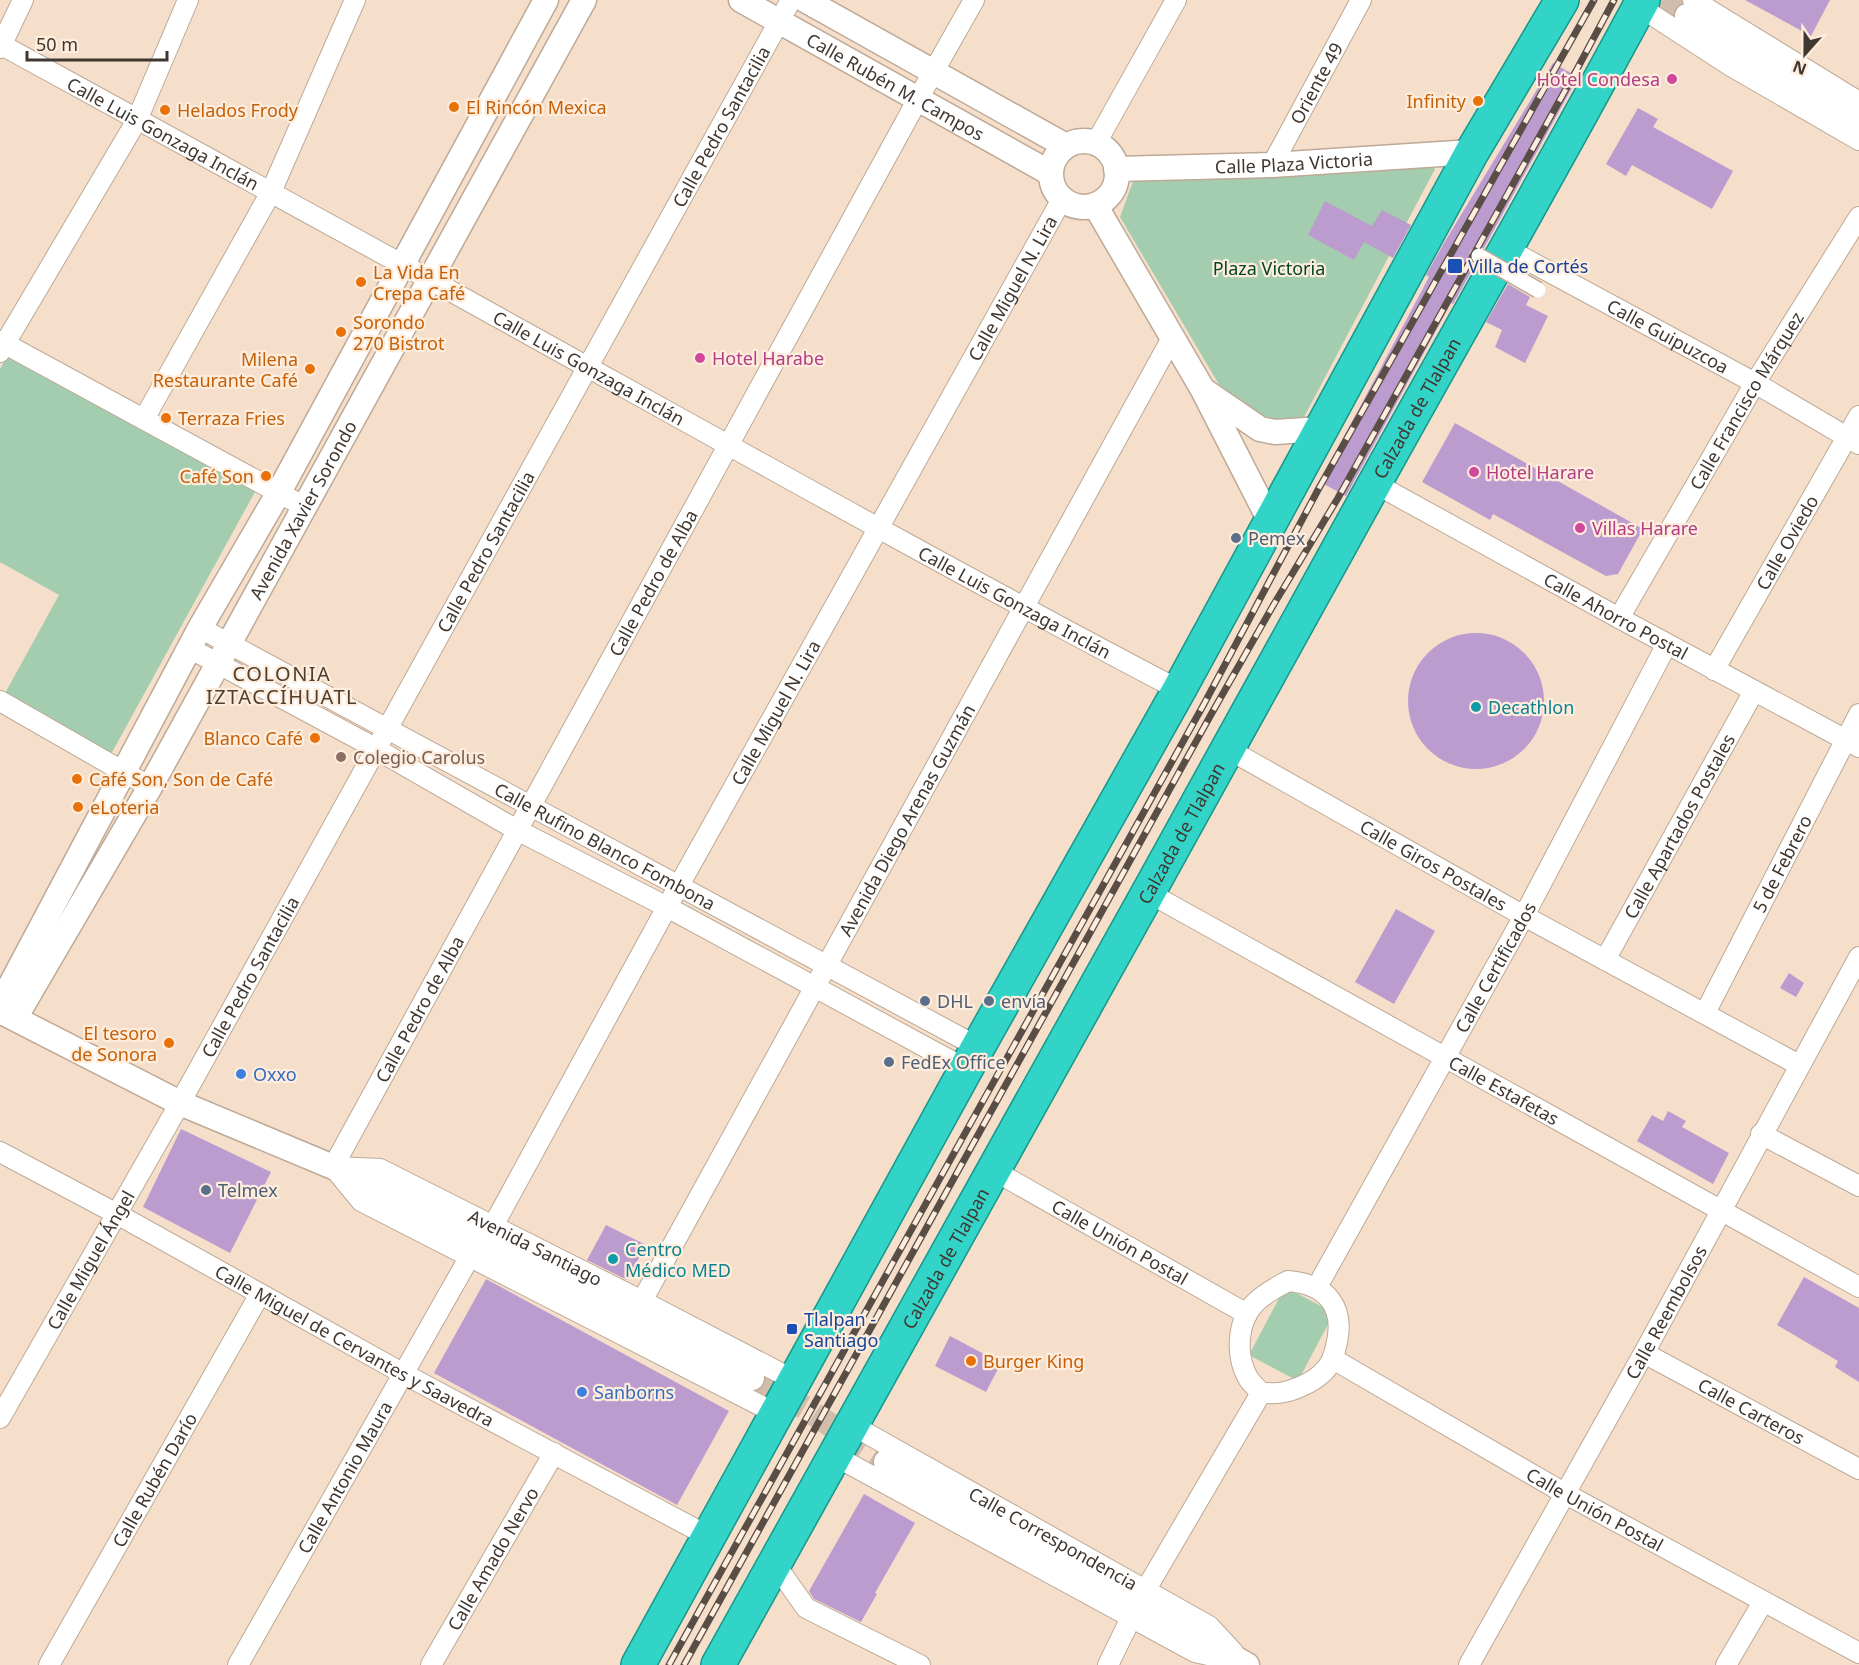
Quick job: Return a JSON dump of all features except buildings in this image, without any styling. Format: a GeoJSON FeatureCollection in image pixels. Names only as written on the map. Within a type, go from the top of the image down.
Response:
{"type":"FeatureCollection","features":[{"type":"Feature","properties":{"kind":"highway"},"geometry":{"type":"LineString","coordinates":[[638,1665],[710,1538],[794,1380],[972,1058],[1179,690],[1473,152],[1562,0]]}},
{"type":"Feature","properties":{"kind":"highway","name":"Calzada de Tlalpan"},"geometry":{"type":"LineString","coordinates":[[718,1665],[1149,893],[1374,483],[1493,253],[1641,3]]}},
{"type":"Feature","properties":{"kind":"street"},"geometry":{"type":"LineString","coordinates":[[0,46],[22,0]]}},
{"type":"Feature","properties":{"kind":"street"},"geometry":{"type":"LineString","coordinates":[[188,0],[137,120],[2,346],[144,419],[305,507]]}},
{"type":"Feature","properties":{"kind":"street"},"geometry":{"type":"LineString","coordinates":[[144,419],[270,192],[355,0]]}},
{"type":"Feature","properties":{"kind":"street","name":"Avenida Xavier Sorondo"},"geometry":{"type":"LineString","coordinates":[[5,1011],[16,972],[194,638],[279,492],[546,0]]}},
{"type":"Feature","properties":{"kind":"street","name":"Avenida Xavier Sorondo"},"geometry":{"type":"LineString","coordinates":[[5,1011],[150,787],[584,0]]}},
{"type":"Feature","properties":{"kind":"street","name":"Calle Rubén M. Campos"},"geometry":{"type":"LineString","coordinates":[[741,0],[1050,173]]}},
{"type":"Feature","properties":{"kind":"street","name":"Calle Pedro Santacilia"},"geometry":{"type":"LineString","coordinates":[[180,1103],[791,0]]}},
{"type":"Feature","properties":{"kind":"street","name":"Calle Rubén M. Campos"},"geometry":{"type":"LineString","coordinates":[[805,0],[1066,146]]}},
{"type":"Feature","properties":{"kind":"street","name":"Calle Pedro de Alba"},"geometry":{"type":"LineString","coordinates":[[333,1167],[974,0]]}},
{"type":"Feature","properties":{"kind":"street"},"geometry":{"type":"LineString","coordinates":[[1096,143],[1176,0]]}},
{"type":"Feature","properties":{"kind":"street","name":"Oriente 49"},"geometry":{"type":"LineString","coordinates":[[1272,165],[1361,0]]}},
{"type":"Feature","properties":{"kind":"street"},"geometry":{"type":"LineString","coordinates":[[1641,3],[1731,66],[1859,140]]}},
{"type":"Feature","properties":{"kind":"street"},"geometry":{"type":"LineString","coordinates":[[1690,8],[1859,102]]}},
{"type":"Feature","properties":{"kind":"street"},"geometry":{"type":"LineString","coordinates":[[1690,8],[1859,121]]}},
{"type":"Feature","properties":{"kind":"street","name":"Calle Luis Gonzaga Inclán"},"geometry":{"type":"LineString","coordinates":[[0,46],[403,265],[1023,608],[1179,690]]}},
{"type":"Feature","properties":{"kind":"street"},"geometry":{"type":"LineString","coordinates":[[1080,141],[1096,143],[1110,154],[1116,169],[1116,180],[1105,200],[1095,205],[1078,207],[1062,199],[1053,188],[1050,173],[1052,163],[1066,146],[1080,141]]}},
{"type":"Feature","properties":{"kind":"street","name":"Calle Plaza Victoria"},"geometry":{"type":"LineString","coordinates":[[1116,169],[1272,165],[1473,152]]}},
{"type":"Feature","properties":{"kind":"street","name":"Calle Miguel N. Lira"},"geometry":{"type":"LineString","coordinates":[[494,1226],[667,907],[1062,199]]}},
{"type":"Feature","properties":{"kind":"street"},"geometry":{"type":"LineString","coordinates":[[1095,205],[1203,390],[1271,523]]}},
{"type":"Feature","properties":{"kind":"street","name":"Calle Francisco Márquez"},"geometry":{"type":"LineString","coordinates":[[1619,618],[1755,383],[1859,217]]}},
{"type":"Feature","properties":{"kind":"street"},"geometry":{"type":"LineString","coordinates":[[1493,253],[1538,290]]}},
{"type":"Feature","properties":{"kind":"street","name":"Calle Guipuzcoa"},"geometry":{"type":"LineString","coordinates":[[1493,253],[1755,383],[1852,441]]}},
{"type":"Feature","properties":{"kind":"street","name":"Avenida Diego Arenas Guzmán"},"geometry":{"type":"LineString","coordinates":[[642,1300],[1172,338]]}},
{"type":"Feature","properties":{"kind":"street"},"geometry":{"type":"LineString","coordinates":[[1203,390],[1260,429],[1275,432],[1321,429]]}},
{"type":"Feature","properties":{"kind":"street","name":"Calle Oviedo"},"geometry":{"type":"LineString","coordinates":[[1714,670],[1852,441],[1859,416]]}},
{"type":"Feature","properties":{"kind":"street","name":"Calle Ahorro Postal"},"geometry":{"type":"LineString","coordinates":[[1374,483],[1714,670],[1852,743]]}},
{"type":"Feature","properties":{"kind":"street","name":"Calle Rufino Blanco Fombona"},"geometry":{"type":"LineString","coordinates":[[194,638],[388,729],[826,964],[972,1058]]}},
{"type":"Feature","properties":{"kind":"street","name":"Calle Certificados"},"geometry":{"type":"LineString","coordinates":[[1317,1287],[1524,916],[1667,644]]}},
{"type":"Feature","properties":{"kind":"street","name":"Calle Rufino Blanco Fombona"},"geometry":{"type":"LineString","coordinates":[[223,653],[377,750],[517,830],[667,907],[813,987],[972,1058]]}},
{"type":"Feature","properties":{"kind":"street","name":"Calle Apartados Postales"},"geometry":{"type":"LineString","coordinates":[[1605,960],[1754,691]]}},
{"type":"Feature","properties":{"kind":"street"},"geometry":{"type":"LineString","coordinates":[[0,701],[150,787]]}},
{"type":"Feature","properties":{"kind":"street","name":"5 de Febrero"},"geometry":{"type":"LineString","coordinates":[[1705,1013],[1852,743],[1859,714]]}},
{"type":"Feature","properties":{"kind":"street","name":"Calle Giros Postales"},"geometry":{"type":"LineString","coordinates":[[1228,749],[1524,916],[1799,1065]]}},
{"type":"Feature","properties":{"kind":"street","name":"Calle Estafetas"},"geometry":{"type":"LineString","coordinates":[[1149,893],[1859,1287]]}},
{"type":"Feature","properties":{"kind":"street","name":"Calle Reembolsos"},"geometry":{"type":"LineString","coordinates":[[1469,1665],[1644,1353],[1859,957]]}},
{"type":"Feature","properties":{"kind":"street","name":"Avenida Santiago"},"geometry":{"type":"LineString","coordinates":[[5,1011],[180,1103],[333,1167],[752,1378]]}},
{"type":"Feature","properties":{"kind":"street","name":"Calle Miguel Ángel"},"geometry":{"type":"LineString","coordinates":[[0,1418],[180,1103]]}},
{"type":"Feature","properties":{"kind":"street"},"geometry":{"type":"LineString","coordinates":[[1761,1134],[1859,1186]]}},
{"type":"Feature","properties":{"kind":"street","name":"Calle Miguel de Cervantes y Saavedra"},"geometry":{"type":"LineString","coordinates":[[0,1152],[117,1214],[404,1374],[710,1538]]}},
{"type":"Feature","properties":{"kind":"street","name":"Avenida Santiago"},"geometry":{"type":"LineString","coordinates":[[333,1167],[380,1169],[642,1300],[794,1380]]}},
{"type":"Feature","properties":{"kind":"street","name":"Avenida Santiago"},"geometry":{"type":"LineString","coordinates":[[333,1167],[361,1201],[777,1414]]}},
{"type":"Feature","properties":{"kind":"street","name":"Calle Unión Postal"},"geometry":{"type":"LineString","coordinates":[[993,1170],[1247,1314]]}},
{"type":"Feature","properties":{"kind":"street","name":"Calle Antonio Maura"},"geometry":{"type":"LineString","coordinates":[[238,1665],[469,1258]]}},
{"type":"Feature","properties":{"kind":"street"},"geometry":{"type":"LineString","coordinates":[[1288,1281],[1304,1282],[1317,1287],[1328,1296],[1337,1311],[1339,1335],[1334,1359],[1322,1374],[1306,1383],[1284,1392],[1261,1393],[1248,1378],[1242,1357],[1239,1336],[1247,1314],[1262,1297],[1288,1281]]}},
{"type":"Feature","properties":{"kind":"street","name":"Calle Rubén Darío"},"geometry":{"type":"LineString","coordinates":[[49,1665],[260,1294]]}},
{"type":"Feature","properties":{"kind":"street","name":"Calle Carteros"},"geometry":{"type":"LineString","coordinates":[[1644,1353],[1859,1469]]}},
{"type":"Feature","properties":{"kind":"street","name":"Calle Unión Postal"},"geometry":{"type":"LineString","coordinates":[[1334,1359],[1564,1493],[1859,1653]]}},
{"type":"Feature","properties":{"kind":"street"},"geometry":{"type":"LineString","coordinates":[[1146,1591],[1261,1393]]}},
{"type":"Feature","properties":{"kind":"street","name":"Calle Correspondencia"},"geometry":{"type":"LineString","coordinates":[[852,1425],[1209,1626],[1245,1664]]}},
{"type":"Feature","properties":{"kind":"street","name":"Calle Amado Nervo"},"geometry":{"type":"LineString","coordinates":[[431,1665],[554,1453]]}},
{"type":"Feature","properties":{"kind":"street","name":"Calle Correspondencia"},"geometry":{"type":"LineString","coordinates":[[835,1456],[1195,1652],[1245,1664]]}},
{"type":"Feature","properties":{"kind":"street","name":"Calle Correspondencia"},"geometry":{"type":"LineString","coordinates":[[886,1462],[1245,1664]]}},
{"type":"Feature","properties":{"kind":"street"},"geometry":{"type":"LineString","coordinates":[[775,1564],[806,1608],[920,1665]]}},
{"type":"Feature","properties":{"kind":"street"},"geometry":{"type":"LineString","coordinates":[[1725,1665],[1763,1602]]}},
{"type":"Feature","properties":{"kind":"street"},"geometry":{"type":"LineString","coordinates":[[1108,1665],[1131,1618]]}},
{"type":"Feature","properties":{"kind":"green space","name":"Plaza Victoria"},"geometry":{"type":"Polygon","coordinates":[[[1424,162],[1435,169],[1303,419],[1272,425],[1224,393],[1120,217],[1136,173],[1424,162]]]}},
{"type":"Feature","properties":{"kind":"green space"},"geometry":{"type":"Polygon","coordinates":[[[8,354],[256,490],[110,756],[3,697],[59,595],[0,562],[0,369],[8,354]]]}},
{"type":"Feature","properties":{"kind":"green space"},"geometry":{"type":"Polygon","coordinates":[[[1285,1287],[1334,1313],[1298,1381],[1249,1355],[1285,1287]]]}},
{"type":"Feature","properties":{"kind":"tunnel"},"geometry":{"type":"LineString","coordinates":[[1659,0],[1687,16]]}},
{"type":"Feature","properties":{"kind":"tunnel"},"geometry":{"type":"LineString","coordinates":[[752,1378],[805,1408],[886,1462]]}},
{"type":"Feature","properties":{"kind":"railway"},"geometry":{"type":"LineString","coordinates":[[669,1665],[1204,704],[1319,488],[1594,0]]}},
{"type":"Feature","properties":{"kind":"railway"},"geometry":{"type":"LineString","coordinates":[[684,1665],[1213,711],[1338,498],[1614,0]]}},
{"type":"Feature","properties":{"kind":"place","name":"Hotel Condesa"},"geometry":{"type":"Point","coordinates":[1672,79]}},
{"type":"Feature","properties":{"kind":"place","name":"Infinity"},"geometry":{"type":"Point","coordinates":[1478,101]}},
{"type":"Feature","properties":{"kind":"place","name":"El Rincón Mexica"},"geometry":{"type":"Point","coordinates":[454,107]}},
{"type":"Feature","properties":{"kind":"place","name":"Helados Frody"},"geometry":{"type":"Point","coordinates":[165,110]}},
{"type":"Feature","properties":{"kind":"place","name":"Villa de Cortés"},"geometry":{"type":"Point","coordinates":[1455,266]}},
{"type":"Feature","properties":{"kind":"place","name":"La Vida En Crepa Café"},"geometry":{"type":"Point","coordinates":[361,282]}},
{"type":"Feature","properties":{"kind":"place","name":"Sorondo 270 Bistrot"},"geometry":{"type":"Point","coordinates":[341,332]}},
{"type":"Feature","properties":{"kind":"place","name":"Hotel Harabe"},"geometry":{"type":"Point","coordinates":[700,358]}},
{"type":"Feature","properties":{"kind":"place","name":"Milena Restaurante Café"},"geometry":{"type":"Point","coordinates":[310,369]}},
{"type":"Feature","properties":{"kind":"place","name":"Terraza Fries"},"geometry":{"type":"Point","coordinates":[166,418]}},
{"type":"Feature","properties":{"kind":"place","name":"Hotel Harare"},"geometry":{"type":"Point","coordinates":[1474,472]}},
{"type":"Feature","properties":{"kind":"place","name":"Café Son"},"geometry":{"type":"Point","coordinates":[266,476]}},
{"type":"Feature","properties":{"kind":"place","name":"Villas Harare"},"geometry":{"type":"Point","coordinates":[1580,528]}},
{"type":"Feature","properties":{"kind":"place","name":"Pemex"},"geometry":{"type":"Point","coordinates":[1236,538]}},
{"type":"Feature","properties":{"kind":"place","name":"Decathlon"},"geometry":{"type":"Point","coordinates":[1476,707]}},
{"type":"Feature","properties":{"kind":"place","name":"Blanco Café"},"geometry":{"type":"Point","coordinates":[315,738]}},
{"type":"Feature","properties":{"kind":"place","name":"Colegio Carolus"},"geometry":{"type":"Point","coordinates":[341,757]}},
{"type":"Feature","properties":{"kind":"place","name":"Café Son, Son de Café"},"geometry":{"type":"Point","coordinates":[77,779]}},
{"type":"Feature","properties":{"kind":"place","name":"eLoteria"},"geometry":{"type":"Point","coordinates":[78,807]}},
{"type":"Feature","properties":{"kind":"place","name":"DHL"},"geometry":{"type":"Point","coordinates":[925,1001]}},
{"type":"Feature","properties":{"kind":"place","name":"envía"},"geometry":{"type":"Point","coordinates":[989,1001]}},
{"type":"Feature","properties":{"kind":"place","name":"El tesoro de Sonora"},"geometry":{"type":"Point","coordinates":[169,1043]}},
{"type":"Feature","properties":{"kind":"place","name":"FedEx Office"},"geometry":{"type":"Point","coordinates":[889,1062]}},
{"type":"Feature","properties":{"kind":"place","name":"Oxxo"},"geometry":{"type":"Point","coordinates":[241,1074]}},
{"type":"Feature","properties":{"kind":"place","name":"Telmex"},"geometry":{"type":"Point","coordinates":[206,1190]}},
{"type":"Feature","properties":{"kind":"place","name":"Centro Médico MED"},"geometry":{"type":"Point","coordinates":[613,1259]}},
{"type":"Feature","properties":{"kind":"place","name":"Tlalpan - Santiago"},"geometry":{"type":"Point","coordinates":[792,1329]}},
{"type":"Feature","properties":{"kind":"place","name":"Burger King"},"geometry":{"type":"Point","coordinates":[971,1361]}},
{"type":"Feature","properties":{"kind":"place","name":"Sanborns"},"geometry":{"type":"Point","coordinates":[582,1392]}},
{"type":"Feature","properties":{"kind":"district","name":"COLONIA IZTACCÍHUATL"},"geometry":{"type":"Point","coordinates":[282,684]}}]}
